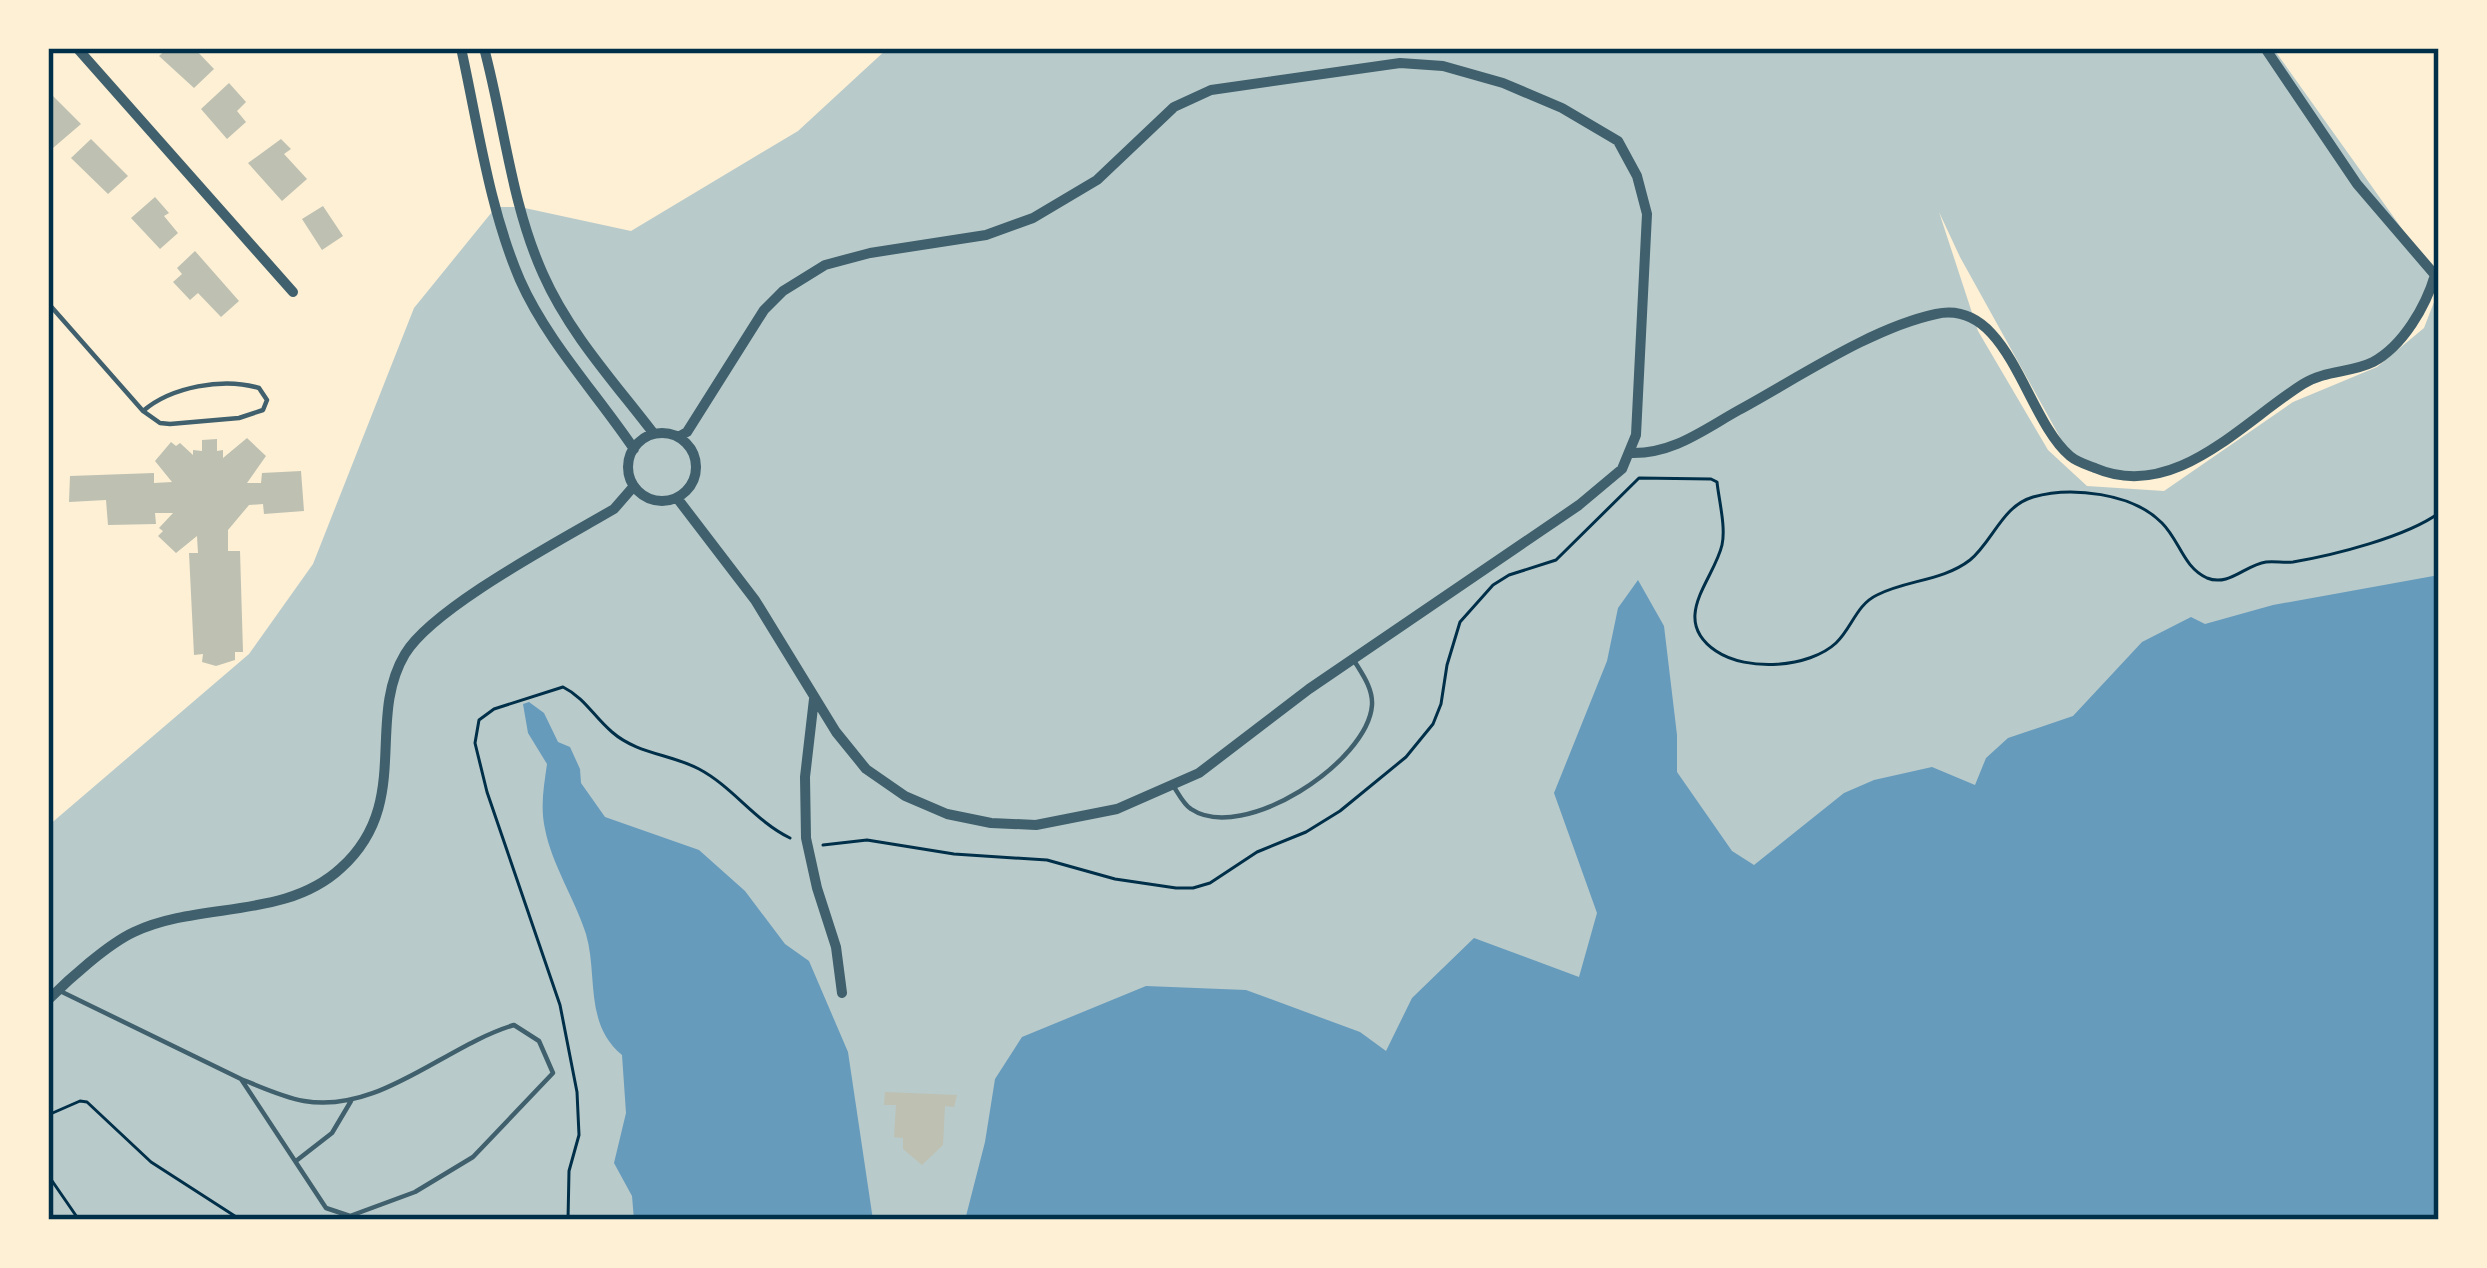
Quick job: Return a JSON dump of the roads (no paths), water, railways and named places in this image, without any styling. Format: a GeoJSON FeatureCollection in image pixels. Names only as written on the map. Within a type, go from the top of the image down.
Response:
{"type":"FeatureCollection","features":[{"type":"Feature","properties":{"kind":"street"},"geometry":{"type":"LineString","coordinates":[[77,48],[292,292]]}},
{"type":"Feature","properties":{"kind":"street"},"geometry":{"type":"LineString","coordinates":[[461,48],[496,207],[521,282],[557,342],[634,449]]}},
{"type":"Feature","properties":{"kind":"street"},"geometry":{"type":"LineString","coordinates":[[484,48],[520,207],[541,270],[563,312],[654,434]]}},
{"type":"Feature","properties":{"kind":"street"},"geometry":{"type":"LineString","coordinates":[[1631,453],[1657,453],[1688,440],[1879,336],[1935,314],[1963,311],[1985,322],[2050,433],[2072,459],[2134,480],[2169,472],[2198,458],[2312,378],[2374,362],[2420,317],[2437,277],[2357,184],[2264,48]]}},
{"type":"Feature","properties":{"kind":"street"},"geometry":{"type":"LineString","coordinates":[[677,498],[755,600],[850,752],[884,784],[925,806],[969,820],[1014,825],[1055,823],[1117,809],[1174,787],[1226,754],[1353,658],[1579,505],[1622,469],[1636,435],[1647,214],[1637,176],[1618,141],[1503,82],[1443,66],[1400,63],[1211,90],[1174,107],[1097,180],[1033,218],[986,235],[847,257],[814,270],[783,291],[764,310],[687,432],[678,437],[654,434],[634,449],[628,472],[634,486],[655,500],[677,498],[688,489],[696,464],[691,450],[678,437]]}},
{"type":"Feature","properties":{"kind":"street"},"geometry":{"type":"LineString","coordinates":[[48,1000],[133,932],[194,915],[290,898],[345,865],[367,836],[382,800],[391,698],[405,654],[441,618],[614,509],[634,486]]}},
{"type":"Feature","properties":{"kind":"street"},"geometry":{"type":"LineString","coordinates":[[815,696],[806,777],[807,843],[836,947],[842,994]]}},
{"type":"Feature","properties":{"kind":"lane"},"geometry":{"type":"LineString","coordinates":[[48,303],[143,411],[160,423],[239,418],[263,410],[267,400],[259,388],[220,384],[165,394],[143,411]]}},
{"type":"Feature","properties":{"kind":"lane"},"geometry":{"type":"LineString","coordinates":[[1174,787],[1191,809],[1219,817],[1254,812],[1300,791],[1354,750],[1366,727],[1372,703],[1368,682],[1353,658]]}},
{"type":"Feature","properties":{"kind":"lane"},"geometry":{"type":"LineString","coordinates":[[58,990],[241,1079],[307,1102],[351,1102],[481,1035],[514,1025],[539,1041],[554,1073],[473,1157],[415,1192],[350,1216],[326,1208],[241,1079]]}},
{"type":"Feature","properties":{"kind":"lane"},"geometry":{"type":"LineString","coordinates":[[296,1161],[332,1133],[351,1102]]}},
{"type":"Feature","properties":{"kind":"water"},"geometry":{"type":"Polygon","coordinates":[[[2439,575],[2439,1220],[965,1220],[995,1079],[1022,1037],[1146,986],[1246,990],[1360,1032],[1386,1051],[1412,998],[1474,938],[1579,977],[1597,913],[1554,793],[1607,661],[1618,608],[1638,580],[1664,626],[1677,772],[1732,851],[1754,865],[1844,793],[1874,780],[1932,767],[1975,785],[1986,758],[2008,738],[2073,716],[2142,642],[2191,617],[2205,624],[2273,605],[2439,575]]]}},
{"type":"Feature","properties":{"kind":"water"},"geometry":{"type":"Polygon","coordinates":[[[529,702],[544,713],[558,742],[570,747],[581,783],[605,817],[699,850],[745,891],[785,944],[809,961],[848,1052],[873,1220],[634,1220],[632,1196],[614,1163],[626,1113],[622,1055],[602,1029],[586,934],[548,842],[543,804],[547,764],[528,733],[523,704],[529,702]]]}}]}
